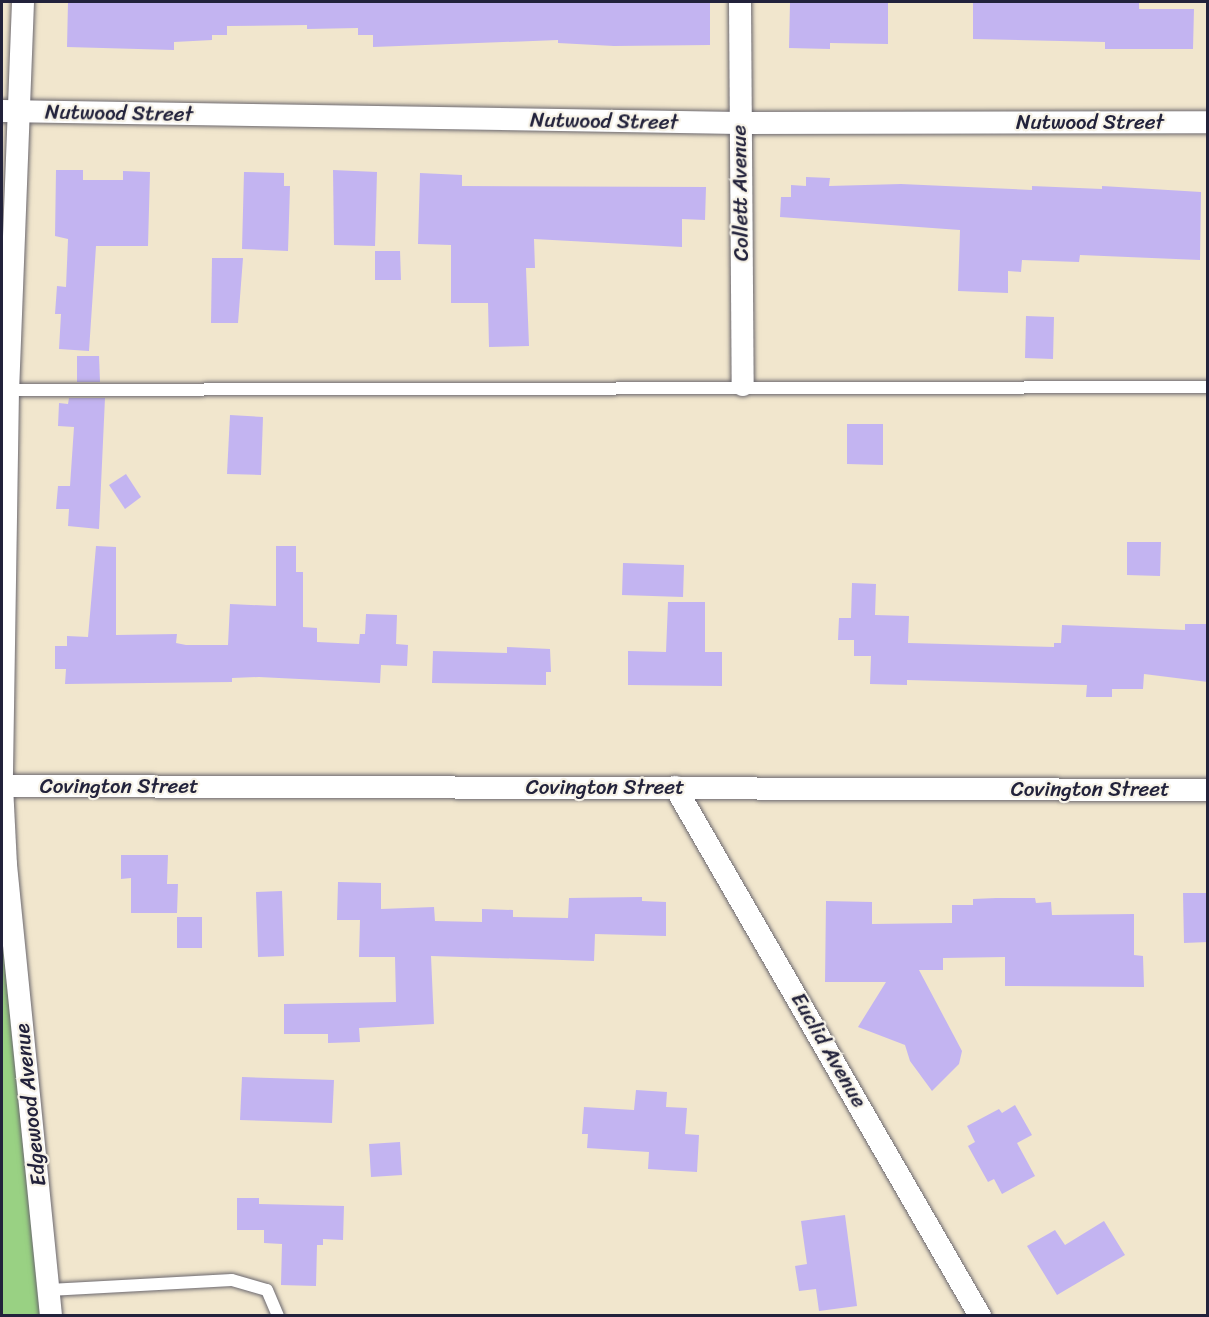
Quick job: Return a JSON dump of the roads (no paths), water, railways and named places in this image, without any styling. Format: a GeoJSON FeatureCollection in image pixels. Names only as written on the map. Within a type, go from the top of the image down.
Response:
{"type":"FeatureCollection","features":[{"type":"Feature","properties":{"kind":"street","name":"Edgewood Avenue"},"geometry":{"type":"LineString","coordinates":[[23,2],[9,111],[2,786],[6,866],[51,1316]]}},
{"type":"Feature","properties":{"kind":"street","name":"Collett Avenue"},"geometry":{"type":"LineString","coordinates":[[740,2],[739,123],[743,385]]}},
{"type":"Feature","properties":{"kind":"street","name":"Nutwood Street"},"geometry":{"type":"LineString","coordinates":[[9,111],[739,123],[1208,122]]}},
{"type":"Feature","properties":{"kind":"street","name":"Covington Street"},"geometry":{"type":"LineString","coordinates":[[2,786],[1208,790]]}},
{"type":"Feature","properties":{"kind":"street","name":"Euclid Avenue"},"geometry":{"type":"LineString","coordinates":[[675,787],[980,1316]]}},
{"type":"Feature","properties":{"kind":"lane"},"geometry":{"type":"LineString","coordinates":[[5,390],[743,385],[1208,387]]}},
{"type":"Feature","properties":{"kind":"lane"},"geometry":{"type":"LineString","coordinates":[[49,1290],[232,1280],[267,1290],[278,1316]]}}]}
